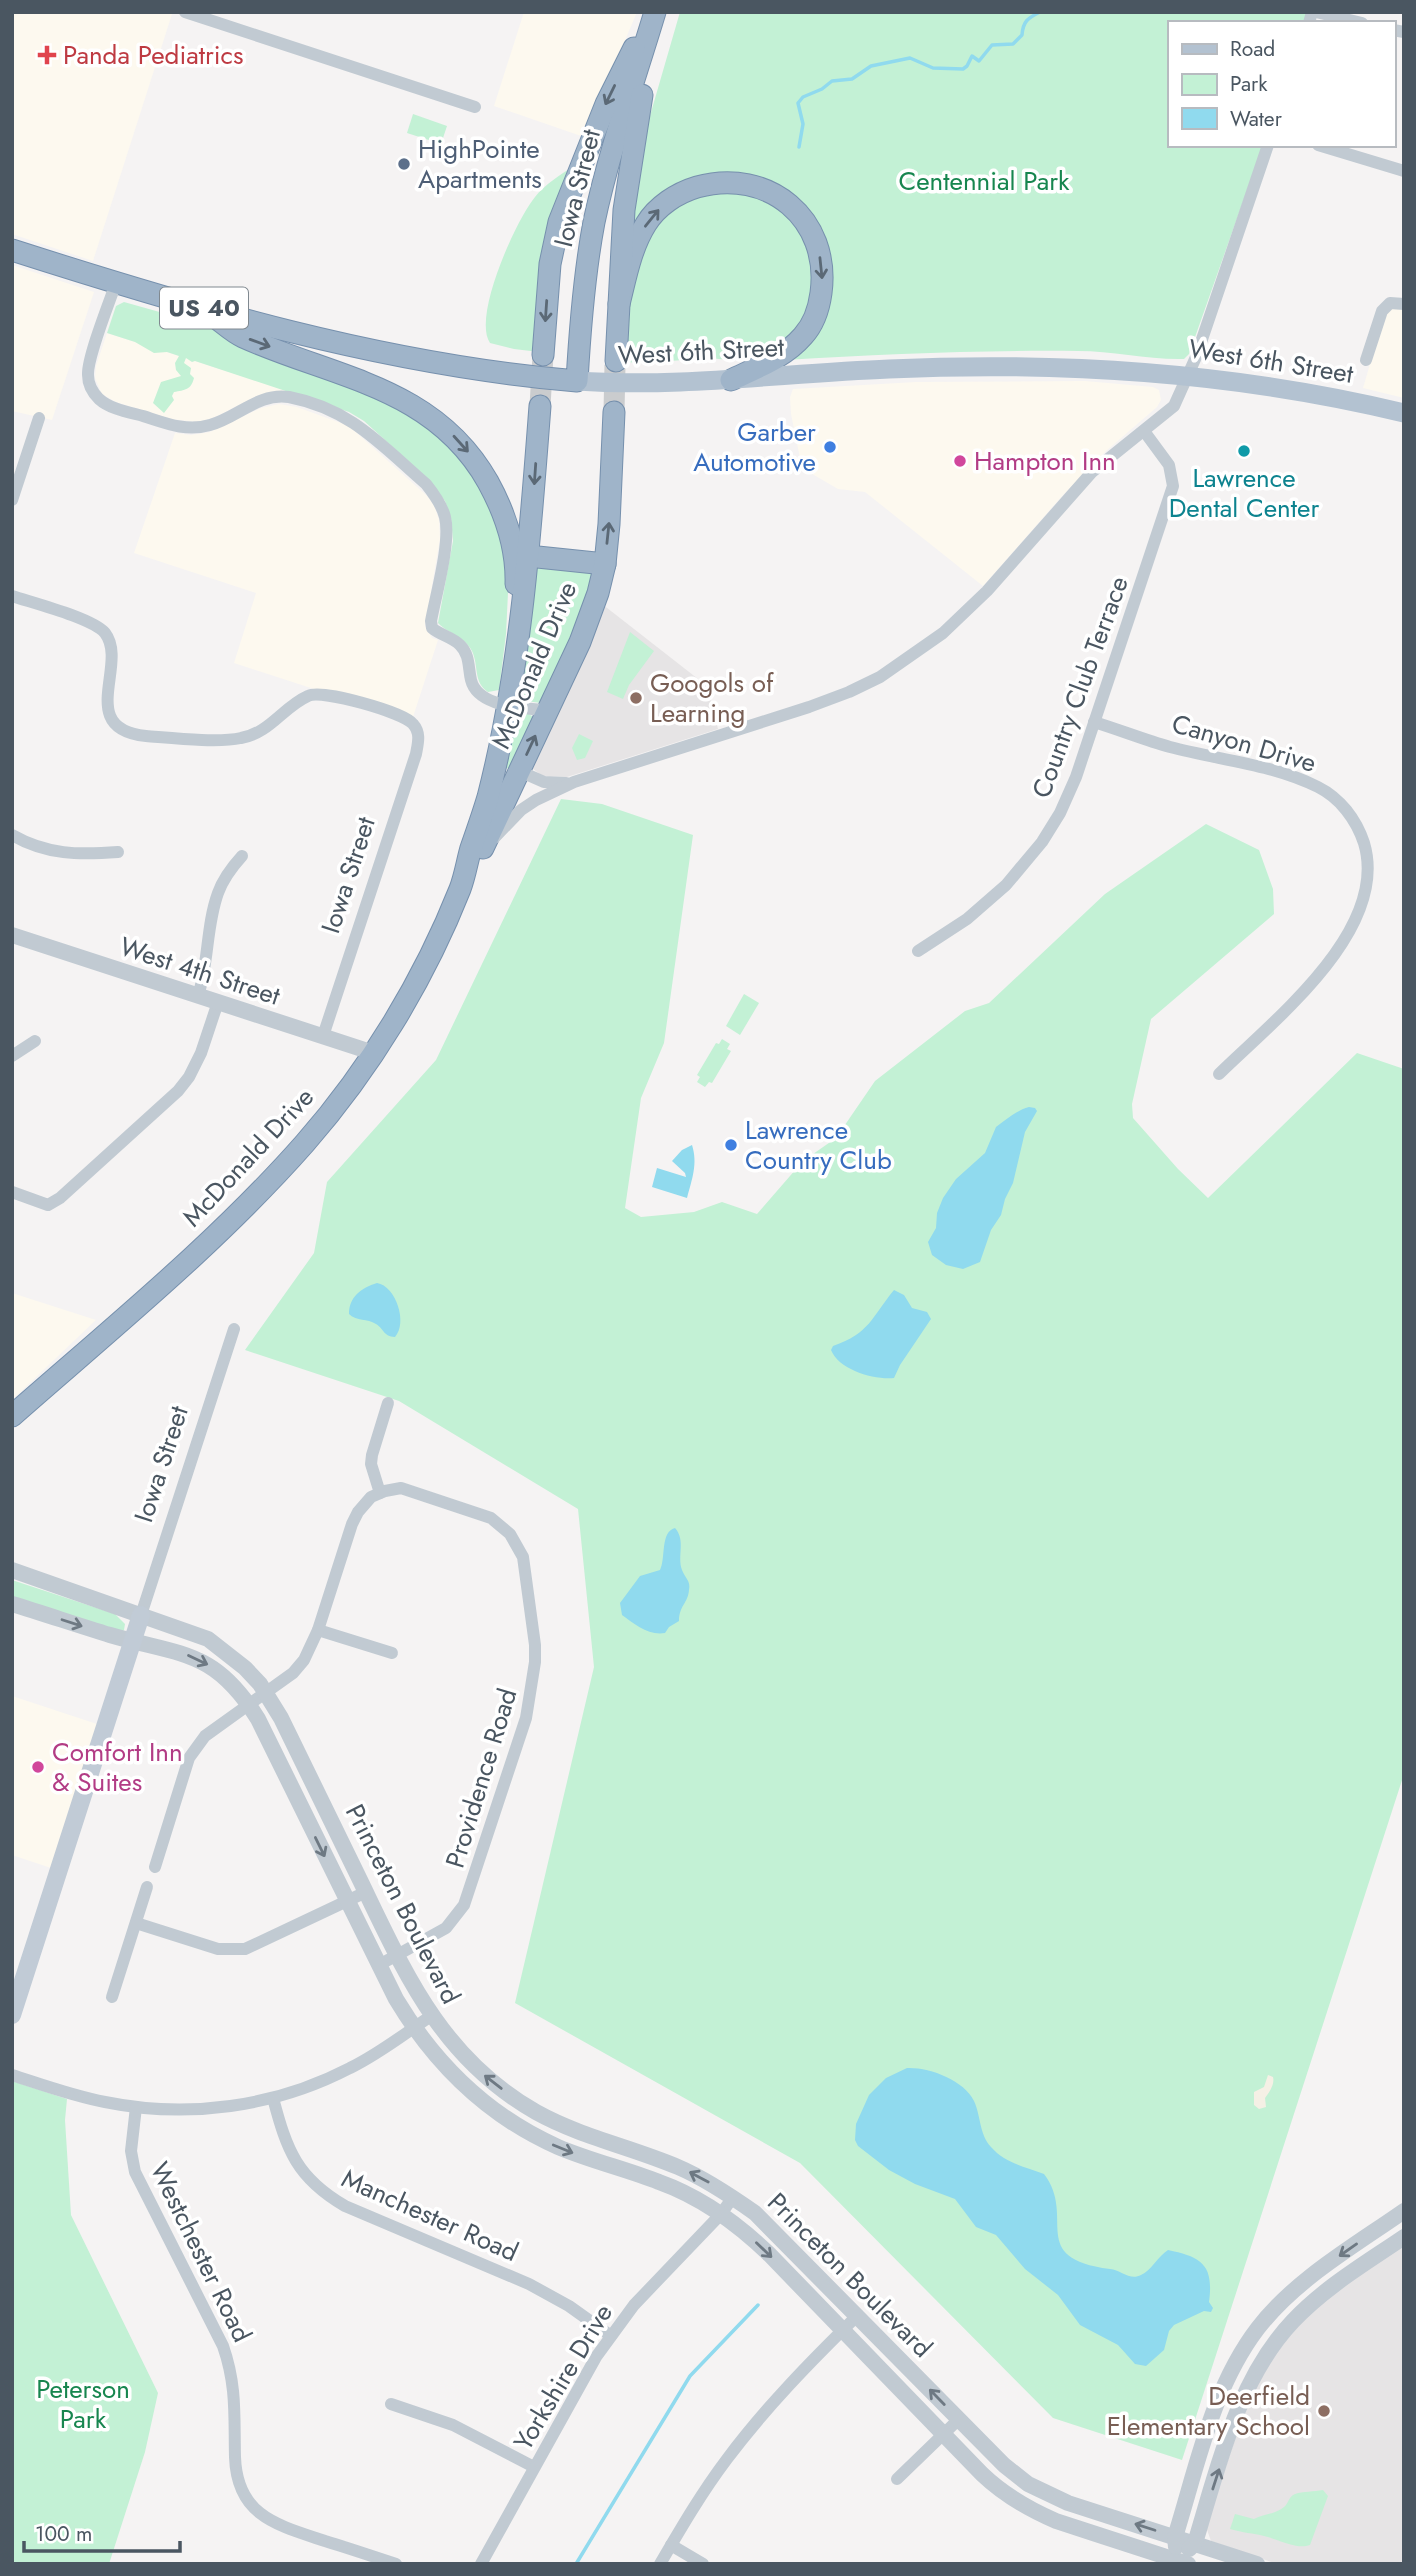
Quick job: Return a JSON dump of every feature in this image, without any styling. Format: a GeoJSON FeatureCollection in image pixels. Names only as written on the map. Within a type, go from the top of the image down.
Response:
{"type":"FeatureCollection","features":[{"type":"Feature","properties":{"kind":"highway"},"geometry":{"type":"LineString","coordinates":[[615,361],[627,182],[655,12]]}},
{"type":"Feature","properties":{"kind":"highway"},"geometry":{"type":"LineString","coordinates":[[543,355],[550,264],[559,222],[606,104],[655,12]]}},
{"type":"Feature","properties":{"kind":"highway","name":"Iowa Street"},"geometry":{"type":"LineString","coordinates":[[577,381],[581,310],[595,221],[608,166],[655,12]]}},
{"type":"Feature","properties":{"kind":"highway"},"geometry":{"type":"LineString","coordinates":[[619,304],[632,251],[639,236],[647,222],[671,200],[687,190],[734,182],[756,186],[774,194],[799,215],[814,237],[822,266],[820,299],[811,325],[797,343],[774,359],[731,380]]}},
{"type":"Feature","properties":{"kind":"highway","name":"West 6th Street"},"geometry":{"type":"LineString","coordinates":[[12,250],[202,308],[400,356],[501,373],[577,381]]}},
{"type":"Feature","properties":{"kind":"highway"},"geometry":{"type":"LineString","coordinates":[[202,308],[240,336],[393,394],[443,426],[464,446],[481,469],[506,522],[516,576],[517,634]]}},
{"type":"Feature","properties":{"kind":"highway","name":"McDonald Drive"},"geometry":{"type":"LineString","coordinates":[[461,886],[493,777],[508,705],[524,597],[540,406]]}},
{"type":"Feature","properties":{"kind":"highway","name":"McDonald Drive"},"geometry":{"type":"LineString","coordinates":[[12,1416],[150,1295],[272,1180],[336,1106],[374,1053],[422,971],[461,886],[482,851],[586,626],[605,564],[614,412]]}},
{"type":"Feature","properties":{"kind":"highway"},"geometry":{"type":"LineString","coordinates":[[528,556],[605,564]]}},
{"type":"Feature","properties":{"kind":"main road","name":"West 6th Street"},"geometry":{"type":"LineString","coordinates":[[577,381],[654,384],[887,369],[1079,366],[1188,375],[1283,388],[1404,413]]}},
{"type":"Feature","properties":{"kind":"main road"},"geometry":{"type":"LineString","coordinates":[[12,2015],[141,1615]]}},
{"type":"Feature","properties":{"kind":"street"},"geometry":{"type":"LineString","coordinates":[[185,12],[475,107]]}},
{"type":"Feature","properties":{"kind":"street"},"geometry":{"type":"LineString","coordinates":[[1314,12],[1353,21]]}},
{"type":"Feature","properties":{"kind":"street"},"geometry":{"type":"LineString","coordinates":[[482,851],[521,810],[536,800],[574,782],[809,707],[880,677],[928,645],[966,613],[1092,472],[1170,412],[1188,375],[1235,247],[1267,147]]}},
{"type":"Feature","properties":{"kind":"street"},"geometry":{"type":"LineString","coordinates":[[1325,147],[1404,171]]}},
{"type":"Feature","properties":{"kind":"street"},"geometry":{"type":"LineString","coordinates":[[116,283],[88,369],[89,384],[98,398],[110,406],[186,428],[211,425],[255,403],[277,397],[287,397],[329,410],[355,422],[426,484],[445,516],[447,536],[430,621],[432,628],[459,644],[464,650],[473,687],[478,693],[489,700],[508,705],[547,711]]}},
{"type":"Feature","properties":{"kind":"street"},"geometry":{"type":"LineString","coordinates":[[1366,360],[1382,311],[1390,303],[1404,304]]}},
{"type":"Feature","properties":{"kind":"street"},"geometry":{"type":"LineString","coordinates":[[12,500],[39,418]]}},
{"type":"Feature","properties":{"kind":"street","name":"Country Club Terrace"},"geometry":{"type":"LineString","coordinates":[[918,951],[986,905],[1025,864],[1060,813],[1076,777],[1173,486],[1169,465],[1144,431]]}},
{"type":"Feature","properties":{"kind":"street","name":"Iowa Street"},"geometry":{"type":"LineString","coordinates":[[12,596],[89,622],[103,631],[108,637],[111,650],[108,710],[117,724],[134,734],[222,740],[245,738],[264,730],[308,695],[319,693],[401,716],[417,729],[418,744],[405,792],[323,1036]]}},
{"type":"Feature","properties":{"kind":"street","name":"Canyon Drive"},"geometry":{"type":"LineString","coordinates":[[1094,722],[1170,747],[1246,763],[1315,785],[1345,808],[1361,834],[1366,850],[1367,877],[1362,902],[1345,939],[1324,970],[1219,1074]]}},
{"type":"Feature","properties":{"kind":"street"},"geometry":{"type":"LineString","coordinates":[[493,777],[519,771],[544,782],[574,782]]}},
{"type":"Feature","properties":{"kind":"street"},"geometry":{"type":"LineString","coordinates":[[12,835],[31,845],[58,853],[118,852]]}},
{"type":"Feature","properties":{"kind":"street"},"geometry":{"type":"LineString","coordinates":[[198,996],[205,973],[218,891],[228,872],[242,856]]}},
{"type":"Feature","properties":{"kind":"street","name":"West 4th Street"},"geometry":{"type":"LineString","coordinates":[[12,935],[374,1053]]}},
{"type":"Feature","properties":{"kind":"street"},"geometry":{"type":"LineString","coordinates":[[12,1192],[48,1205],[60,1198],[178,1091],[201,1054],[218,1002]]}},
{"type":"Feature","properties":{"kind":"street"},"geometry":{"type":"LineString","coordinates":[[12,1056],[34,1041]]}},
{"type":"Feature","properties":{"kind":"street","name":"Iowa Street"},"geometry":{"type":"LineString","coordinates":[[141,1615],[234,1329]]}},
{"type":"Feature","properties":{"kind":"street"},"geometry":{"type":"LineString","coordinates":[[155,1867],[196,1746],[217,1726],[293,1673],[304,1660],[318,1630],[352,1524],[364,1503],[380,1493],[371,1464],[388,1403]]}},
{"type":"Feature","properties":{"kind":"street","name":"Providence Road"},"geometry":{"type":"LineString","coordinates":[[379,1965],[446,1928],[456,1917],[470,1891],[526,1718],[533,1681],[535,1645],[523,1557],[501,1525],[481,1513],[411,1490],[401,1488],[380,1493]]}},
{"type":"Feature","properties":{"kind":"street","name":"Princeton Boulevard"},"geometry":{"type":"LineString","coordinates":[[12,1570],[194,1633],[219,1645],[246,1668],[266,1692],[281,1718],[397,1956],[431,2016],[486,2076],[534,2110],[574,2131],[680,2168],[733,2197],[776,2232],[1004,2465],[1044,2493],[1257,2564]]}},
{"type":"Feature","properties":{"kind":"street","name":"Princeton Boulevard"},"geometry":{"type":"LineString","coordinates":[[12,1604],[204,1662],[229,1681],[258,1719],[346,1901],[414,2028],[434,2055],[461,2083],[517,2125],[560,2148],[673,2187],[721,2214],[761,2246],[993,2485],[1024,2506],[1056,2521],[1183,2562]]}},
{"type":"Feature","properties":{"kind":"street"},"geometry":{"type":"LineString","coordinates":[[318,1630],[392,1653]]}},
{"type":"Feature","properties":{"kind":"street"},"geometry":{"type":"LineString","coordinates":[[112,1997],[148,1887]]}},
{"type":"Feature","properties":{"kind":"street"},"geometry":{"type":"LineString","coordinates":[[136,1923],[218,1949],[245,1949],[366,1892]]}},
{"type":"Feature","properties":{"kind":"street"},"geometry":{"type":"LineString","coordinates":[[12,2075],[68,2093],[136,2107],[185,2110],[239,2105],[274,2098],[351,2068],[431,2016]]}},
{"type":"Feature","properties":{"kind":"street","name":"Manchester Road"},"geometry":{"type":"LineString","coordinates":[[274,2098],[282,2134],[291,2156],[305,2175],[329,2197],[529,2284],[569,2306],[611,2336]]}},
{"type":"Feature","properties":{"kind":"street","name":"Westchester Road"},"geometry":{"type":"LineString","coordinates":[[136,2107],[131,2151],[135,2172],[230,2364],[236,2400],[236,2467],[241,2489],[262,2516],[282,2527],[396,2564]]}},
{"type":"Feature","properties":{"kind":"street","name":"Yorkshire Drive"},"geometry":{"type":"LineString","coordinates":[[481,2564],[584,2376],[611,2336],[634,2305],[721,2214],[733,2197]]}},
{"type":"Feature","properties":{"kind":"street"},"geometry":{"type":"LineString","coordinates":[[1183,2562],[1175,2537],[1217,2402],[1248,2341],[1275,2309],[1307,2279],[1404,2211]]}},
{"type":"Feature","properties":{"kind":"street"},"geometry":{"type":"LineString","coordinates":[[1183,2562],[1195,2543],[1245,2393],[1266,2356],[1293,2321],[1307,2308],[1328,2290],[1404,2237]]}},
{"type":"Feature","properties":{"kind":"street"},"geometry":{"type":"LineString","coordinates":[[660,2564],[706,2489],[746,2434],[801,2371],[858,2315]]}},
{"type":"Feature","properties":{"kind":"street"},"geometry":{"type":"LineString","coordinates":[[391,2404],[453,2426],[534,2467]]}},
{"type":"Feature","properties":{"kind":"street"},"geometry":{"type":"LineString","coordinates":[[897,2479],[959,2419]]}},
{"type":"Feature","properties":{"kind":"street"},"geometry":{"type":"LineString","coordinates":[[671,2545],[703,2564]]}},
{"type":"Feature","properties":{"kind":"shaded area"},"geometry":{"type":"Polygon","coordinates":[[[12,12],[172,14],[93,261],[12,234],[12,12]]]}},
{"type":"Feature","properties":{"kind":"shaded area"},"geometry":{"type":"Polygon","coordinates":[[[524,12],[637,12],[584,137],[494,106],[524,12]]]}},
{"type":"Feature","properties":{"kind":"shaded area"},"geometry":{"type":"Polygon","coordinates":[[[12,265],[94,292],[52,420],[12,411],[12,265]]]}},
{"type":"Feature","properties":{"kind":"shaded area"},"geometry":{"type":"Polygon","coordinates":[[[1390,307],[1404,308],[1404,398],[1363,388],[1382,323],[1390,307]]]}},
{"type":"Feature","properties":{"kind":"shaded area"},"geometry":{"type":"Polygon","coordinates":[[[107,333],[292,392],[259,395],[213,418],[197,422],[171,419],[116,402],[102,394],[95,378],[96,366],[107,333]]]}},
{"type":"Feature","properties":{"kind":"shaded area"},"geometry":{"type":"Polygon","coordinates":[[[1085,381],[1153,387],[1159,390],[1161,400],[1157,407],[1106,451],[1062,496],[983,586],[865,492],[838,489],[802,468],[791,414],[790,397],[793,389],[916,382],[1085,381]]]}},
{"type":"Feature","properties":{"kind":"shaded area"},"geometry":{"type":"Polygon","coordinates":[[[279,404],[297,407],[349,426],[434,505],[439,520],[440,539],[425,626],[432,638],[438,640],[413,717],[234,663],[256,593],[134,553],[175,433],[191,435],[210,432],[261,408],[279,404]]]}},
{"type":"Feature","properties":{"kind":"shaded area","name":"Googols of Learning"},"geometry":{"type":"Polygon","coordinates":[[[602,604],[707,686],[718,729],[567,777],[542,776],[532,768],[602,604]]]}},
{"type":"Feature","properties":{"kind":"shaded area"},"geometry":{"type":"Polygon","coordinates":[[[12,1293],[96,1320],[12,1400],[12,1293]]]}},
{"type":"Feature","properties":{"kind":"shaded area"},"geometry":{"type":"Polygon","coordinates":[[[12,1696],[97,1724],[51,1868],[12,1855],[12,1696]]]}},
{"type":"Feature","properties":{"kind":"shaded area","name":"Deerfield Elementary School"},"geometry":{"type":"Polygon","coordinates":[[[1404,2243],[1404,2564],[1277,2564],[1211,2541],[1206,2527],[1250,2396],[1281,2344],[1319,2304],[1404,2243]]]}},
{"type":"Feature","properties":{"kind":"green space","name":"Centennial Park"},"geometry":{"type":"Polygon","coordinates":[[[680,12],[1308,12],[1305,21],[1168,21],[1168,147],[1262,147],[1189,354],[1184,359],[1091,351],[1041,351],[785,360],[800,347],[822,239],[736,177],[629,228],[645,133],[680,12]]]}},
{"type":"Feature","properties":{"kind":"green space"},"geometry":{"type":"Polygon","coordinates":[[[413,114],[447,126],[441,144],[407,133],[413,114]]]}},
{"type":"Feature","properties":{"kind":"green space"},"geometry":{"type":"Polygon","coordinates":[[[573,166],[539,352],[490,343],[486,330],[491,291],[517,226],[535,197],[573,166]]]}},
{"type":"Feature","properties":{"kind":"green space"},"geometry":{"type":"Polygon","coordinates":[[[723,191],[756,195],[781,209],[803,234],[816,282],[803,328],[783,344],[760,355],[731,360],[707,358],[646,363],[622,362],[636,269],[655,227],[671,211],[691,199],[723,191]]]}},
{"type":"Feature","properties":{"kind":"green space"},"geometry":{"type":"Polygon","coordinates":[[[124,302],[188,320],[359,384],[446,439],[490,500],[509,572],[506,634],[499,690],[488,692],[483,688],[469,646],[438,623],[453,541],[451,518],[445,501],[427,478],[364,421],[349,412],[186,358],[184,363],[191,368],[193,382],[187,389],[174,392],[174,400],[164,413],[153,403],[161,382],[181,376],[175,363],[179,356],[167,352],[154,353],[135,342],[107,333],[116,306],[124,302]]]}},
{"type":"Feature","properties":{"kind":"green space"},"geometry":{"type":"Polygon","coordinates":[[[536,567],[595,573],[587,603],[541,703],[518,700],[536,567]]]}},
{"type":"Feature","properties":{"kind":"green space"},"geometry":{"type":"Polygon","coordinates":[[[630,632],[654,651],[629,685],[623,699],[607,692],[630,632]]]}},
{"type":"Feature","properties":{"kind":"green space"},"geometry":{"type":"Polygon","coordinates":[[[514,713],[529,714],[533,717],[516,767],[502,769],[514,713]]]}},
{"type":"Feature","properties":{"kind":"green space"},"geometry":{"type":"Polygon","coordinates":[[[579,734],[593,741],[585,758],[577,760],[572,748],[579,734]]]}},
{"type":"Feature","properties":{"kind":"green space","name":"Lawrence Country Club"},"geometry":{"type":"Polygon","coordinates":[[[561,799],[602,804],[693,835],[664,1043],[641,1098],[625,1208],[641,1217],[694,1212],[722,1202],[757,1214],[803,1161],[836,1138],[875,1081],[965,1011],[989,1003],[1105,894],[1206,824],[1259,850],[1273,889],[1274,914],[1151,1019],[1132,1104],[1133,1118],[1208,1198],[1357,1053],[1404,1069],[1404,1774],[1182,2460],[1053,2418],[800,2163],[515,2003],[594,1667],[578,1509],[399,1401],[245,1350],[314,1253],[327,1182],[436,1060],[561,799]]]}},
{"type":"Feature","properties":{"kind":"green space"},"geometry":{"type":"Polygon","coordinates":[[[744,994],[759,1003],[740,1035],[726,1026],[744,994]]]}},
{"type":"Feature","properties":{"kind":"green space"},"geometry":{"type":"Polygon","coordinates":[[[722,1039],[730,1044],[727,1049],[731,1051],[712,1083],[709,1082],[705,1087],[697,1082],[700,1077],[697,1075],[716,1043],[719,1044],[722,1039]]]}},
{"type":"Feature","properties":{"kind":"green space"},"geometry":{"type":"Polygon","coordinates":[[[12,1580],[115,1614],[125,1624],[124,1630],[122,1632],[12,1597],[12,1580]]]}},
{"type":"Feature","properties":{"kind":"green space","name":"Peterson Park"},"geometry":{"type":"Polygon","coordinates":[[[12,2081],[67,2099],[65,2120],[71,2215],[158,2393],[145,2452],[109,2564],[12,2564],[12,2081]]]}},
{"type":"Feature","properties":{"kind":"green space"},"geometry":{"type":"Polygon","coordinates":[[[1323,2490],[1328,2496],[1310,2545],[1293,2545],[1230,2529],[1235,2514],[1254,2519],[1281,2509],[1295,2494],[1323,2490]]]}},
{"type":"Feature","properties":{"kind":"sand"},"geometry":{"type":"Polygon","coordinates":[[[1268,2075],[1273,2077],[1272,2085],[1265,2098],[1266,2107],[1259,2109],[1254,2105],[1254,2092],[1264,2087],[1268,2075]]]}},
{"type":"Feature","properties":{"kind":"water"},"geometry":{"type":"Polygon","coordinates":[[[1029,1107],[1037,1111],[1025,1132],[1013,1183],[1001,1215],[991,1230],[980,1262],[963,1269],[946,1265],[932,1255],[928,1242],[936,1228],[937,1213],[943,1198],[956,1179],[985,1153],[996,1127],[1029,1107]]]}},
{"type":"Feature","properties":{"kind":"water"},"geometry":{"type":"Polygon","coordinates":[[[692,1145],[694,1165],[687,1198],[652,1187],[657,1168],[686,1177],[672,1161],[682,1150],[692,1145]]]}},
{"type":"Feature","properties":{"kind":"water"},"geometry":{"type":"Polygon","coordinates":[[[377,1283],[390,1291],[398,1306],[400,1323],[395,1337],[386,1334],[373,1322],[349,1314],[351,1303],[357,1294],[377,1283]]]}},
{"type":"Feature","properties":{"kind":"water"},"geometry":{"type":"Polygon","coordinates":[[[894,1290],[904,1295],[912,1308],[927,1312],[931,1319],[894,1378],[867,1375],[841,1363],[831,1350],[833,1346],[862,1330],[894,1290]]]}},
{"type":"Feature","properties":{"kind":"water"},"geometry":{"type":"Polygon","coordinates":[[[675,1528],[681,1543],[681,1565],[689,1584],[688,1594],[679,1621],[665,1633],[653,1633],[622,1615],[620,1603],[640,1576],[660,1570],[665,1540],[670,1530],[675,1528]]]}},
{"type":"Feature","properties":{"kind":"water"},"geometry":{"type":"Polygon","coordinates":[[[907,2068],[935,2072],[962,2087],[974,2101],[984,2136],[991,2147],[1009,2161],[1044,2174],[1053,2190],[1061,2245],[1069,2256],[1084,2264],[1137,2277],[1145,2273],[1168,2250],[1189,2256],[1207,2271],[1209,2302],[1213,2308],[1211,2312],[1204,2311],[1174,2325],[1169,2331],[1164,2350],[1146,2366],[1135,2364],[1118,2345],[1080,2325],[1058,2295],[1025,2269],[996,2235],[976,2227],[955,2199],[915,2184],[889,2170],[858,2146],[855,2140],[856,2124],[869,2095],[886,2078],[907,2068]]]}},
{"type":"Feature","properties":{"kind":"waterway"},"geometry":{"type":"LineString","coordinates":[[799,147],[803,124],[798,103],[803,97],[822,89],[832,81],[852,79],[871,66],[910,58],[933,68],[963,69],[972,56],[979,61],[992,45],[1013,44],[1022,35],[1027,20],[1040,12]]}},
{"type":"Feature","properties":{"kind":"waterway"},"geometry":{"type":"LineString","coordinates":[[576,2564],[690,2376],[758,2305]]}},
{"type":"Feature","properties":{"kind":"tunnel"},"geometry":{"type":"LineString","coordinates":[[540,406],[543,355]]}},
{"type":"Feature","properties":{"kind":"tunnel"},"geometry":{"type":"LineString","coordinates":[[614,412],[615,365]]}},
{"type":"Feature","properties":{"kind":"place","name":"Panda Pediatrics"},"geometry":{"type":"Point","coordinates":[47,55]}},
{"type":"Feature","properties":{"kind":"place","name":"HighPointe Apartments"},"geometry":{"type":"Point","coordinates":[404,164]}},
{"type":"Feature","properties":{"kind":"place","name":"Garber Automotive"},"geometry":{"type":"Point","coordinates":[830,447]}},
{"type":"Feature","properties":{"kind":"place","name":"Lawrence Dental Center"},"geometry":{"type":"Point","coordinates":[1244,451]}},
{"type":"Feature","properties":{"kind":"place","name":"Hampton Inn"},"geometry":{"type":"Point","coordinates":[960,461]}},
{"type":"Feature","properties":{"kind":"place","name":"Googols of Learning"},"geometry":{"type":"Point","coordinates":[636,698]}},
{"type":"Feature","properties":{"kind":"place","name":"Lawrence Country Club"},"geometry":{"type":"Point","coordinates":[731,1145]}},
{"type":"Feature","properties":{"kind":"place","name":"Comfort Inn & Suites"},"geometry":{"type":"Point","coordinates":[38,1767]}},
{"type":"Feature","properties":{"kind":"place","name":"Deerfield Elementary School"},"geometry":{"type":"Point","coordinates":[1324,2411]}}]}
